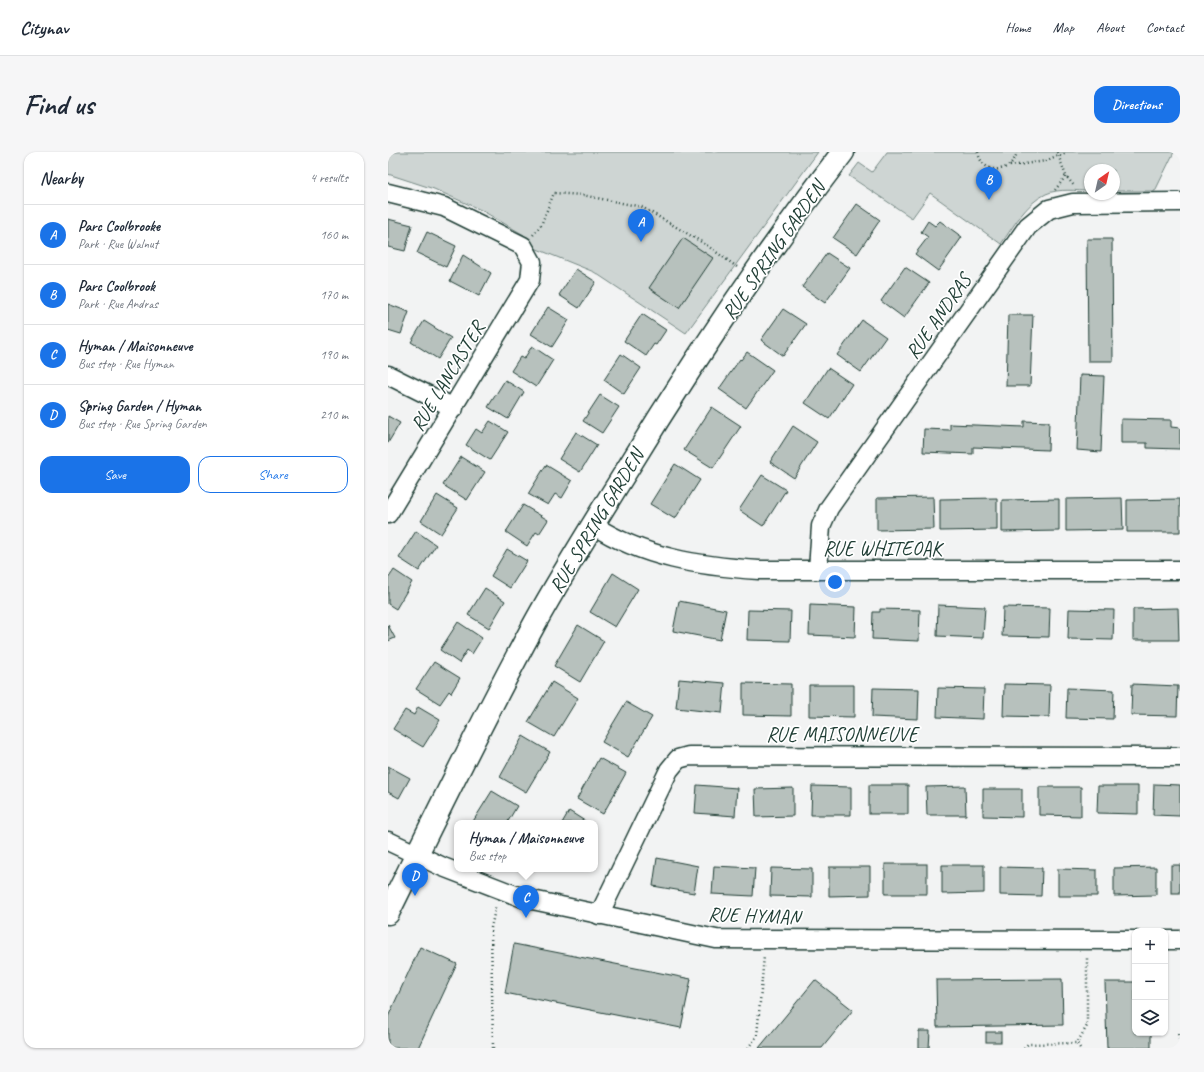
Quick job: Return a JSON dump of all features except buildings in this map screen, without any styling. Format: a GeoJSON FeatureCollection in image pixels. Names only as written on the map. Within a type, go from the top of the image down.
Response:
{"type":"FeatureCollection","features":[{"type":"Feature","properties":{"kind":"street","name":"RUE SPRING GARDEN"},"geometry":{"type":"LineString","coordinates":[[388,913],[474,739],[535,622],[676,390],[787,228],[843,152]]}},
{"type":"Feature","properties":{"kind":"street"},"geometry":{"type":"LineString","coordinates":[[388,193],[444,207],[523,246]]}},
{"type":"Feature","properties":{"kind":"street","name":"RUE ANDRAS"},"geometry":{"type":"LineString","coordinates":[[818,570],[821,526],[829,508],[1028,226],[1048,209],[1073,202],[1180,202]]}},
{"type":"Feature","properties":{"kind":"street","name":"RUE LANCASTER"},"geometry":{"type":"LineString","coordinates":[[388,514],[454,408],[530,280],[532,262],[523,246]]}},
{"type":"Feature","properties":{"kind":"street"},"geometry":{"type":"LineString","coordinates":[[388,375],[454,408]]}},
{"type":"Feature","properties":{"kind":"street","name":"RUE WHITEOAK"},"geometry":{"type":"LineString","coordinates":[[593,525],[631,546],[662,556],[692,564],[759,570],[1180,570]]}},
{"type":"Feature","properties":{"kind":"street","name":"RUE MAISONNEUVE"},"geometry":{"type":"LineString","coordinates":[[599,914],[669,770],[678,760],[689,756],[1180,757]]}},
{"type":"Feature","properties":{"kind":"street","name":"RUE HYMAN"},"geometry":{"type":"LineString","coordinates":[[388,841],[454,871]]}},
{"type":"Feature","properties":{"kind":"street","name":"RUE HYMAN"},"geometry":{"type":"LineString","coordinates":[[456,872],[523,898],[716,939],[1132,940]]}},
{"type":"Feature","properties":{"kind":"street"},"geometry":{"type":"LineString","coordinates":[[1168,940],[1180,940]]}},
{"type":"Feature","properties":{"kind":"path"},"geometry":{"type":"LineString","coordinates":[[977,152],[982,163],[993,170],[1046,161],[1058,153]]}},
{"type":"Feature","properties":{"kind":"path"},"geometry":{"type":"LineString","coordinates":[[1010,166],[1016,158],[1017,152]]}},
{"type":"Feature","properties":{"kind":"path"},"geometry":{"type":"LineString","coordinates":[[1058,153],[1062,156],[1066,152]]}},
{"type":"Feature","properties":{"kind":"path"},"geometry":{"type":"LineString","coordinates":[[1058,153],[1066,176],[1087,202]]}},
{"type":"Feature","properties":{"kind":"path"},"geometry":{"type":"LineString","coordinates":[[523,246],[541,225],[554,193],[582,195],[642,207],[705,244],[739,268]]}},
{"type":"Feature","properties":{"kind":"path"},"geometry":{"type":"LineString","coordinates":[[493,1048],[491,928],[500,889]]}},
{"type":"Feature","properties":{"kind":"path"},"geometry":{"type":"LineString","coordinates":[[748,1048],[757,1036],[765,939]]}},
{"type":"Feature","properties":{"kind":"path"},"geometry":{"type":"LineString","coordinates":[[1077,1042],[1087,1026],[1087,940]]}},
{"type":"Feature","properties":{"kind":"path"},"geometry":{"type":"LineString","coordinates":[[1178,1034],[1180,1042]]}},
{"type":"Feature","properties":{"kind":"path"},"geometry":{"type":"LineString","coordinates":[[1024,1048],[1028,1044],[1077,1042]]}},
{"type":"Feature","properties":{"kind":"path"},"geometry":{"type":"LineString","coordinates":[[1077,1042],[1080,1048]]}},
{"type":"Feature","properties":{"kind":"shaded area"},"geometry":{"type":"Polygon","coordinates":[[[388,152],[818,152],[686,333],[594,272],[537,249],[524,235],[481,210],[434,189],[388,174],[388,152]]]}},
{"type":"Feature","properties":{"kind":"shaded area"},"geometry":{"type":"Polygon","coordinates":[[[887,152],[1174,152],[1155,191],[1120,191],[1120,164],[1084,164],[1084,191],[1057,191],[1051,192],[1039,198],[1020,216],[1001,244],[930,193],[912,218],[849,176],[859,163],[872,172],[887,152]]]}},
{"type":"Feature","properties":{"kind":"place","name":"Parc Coolbrook"},"geometry":{"type":"Point","coordinates":[989,200]}},
{"type":"Feature","properties":{"kind":"place","name":"Parc Coolbrooke"},"geometry":{"type":"Point","coordinates":[641,242]}},
{"type":"Feature","properties":{"kind":"place","name":"Spring Garden / Hyman"},"geometry":{"type":"Point","coordinates":[415,896]}},
{"type":"Feature","properties":{"kind":"place","name":"Hyman / Maisonneuve"},"geometry":{"type":"Point","coordinates":[526,918]}}]}
